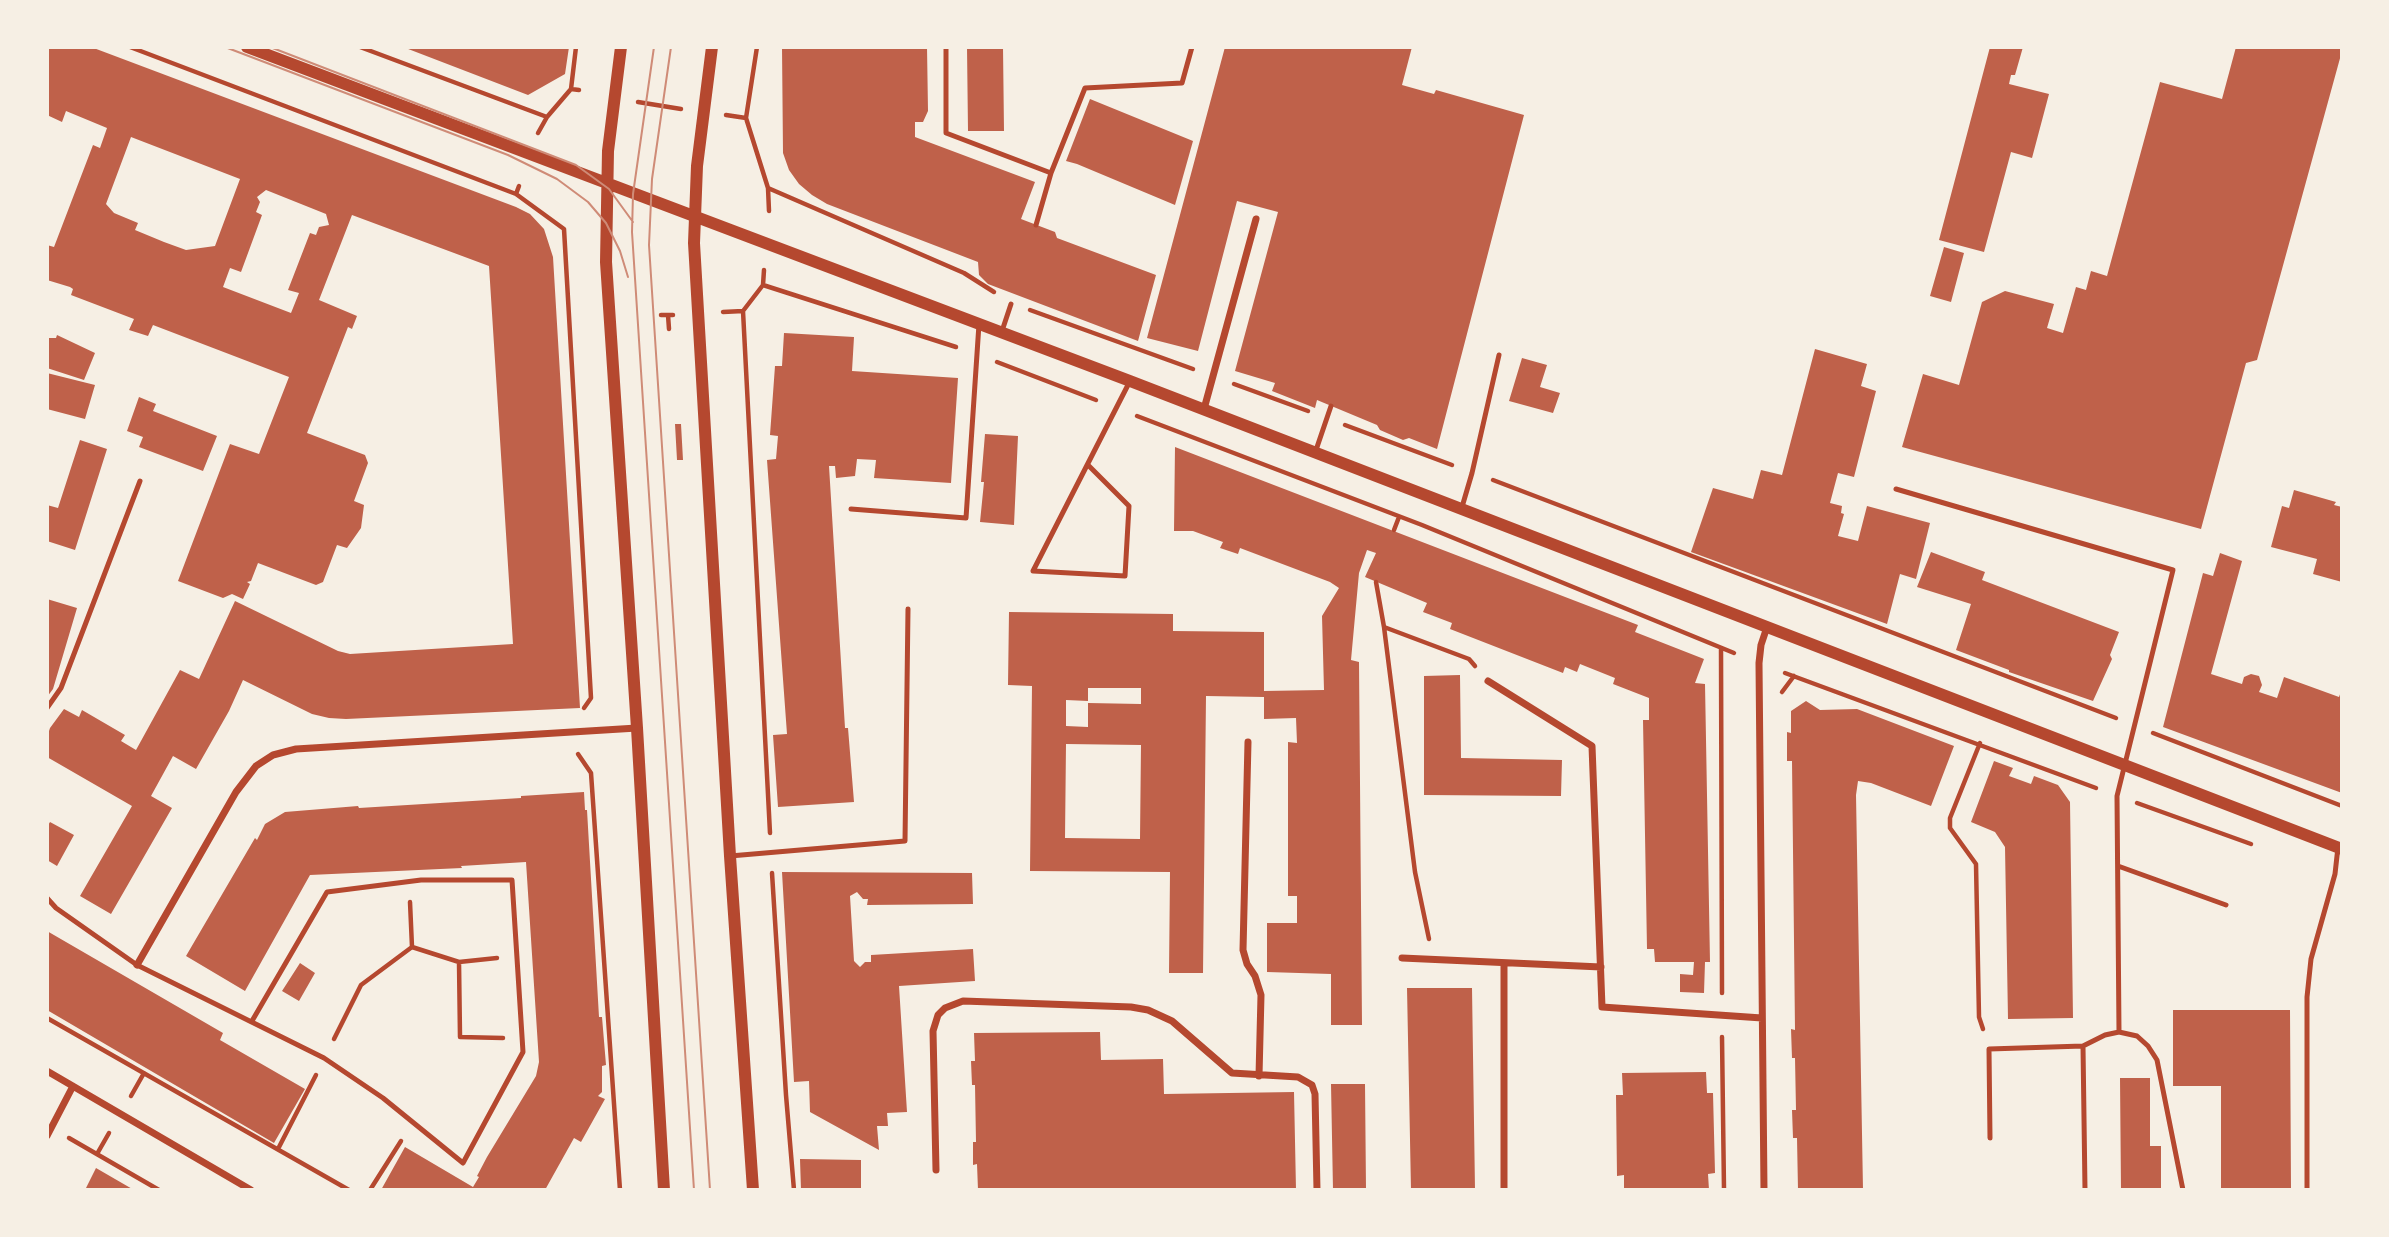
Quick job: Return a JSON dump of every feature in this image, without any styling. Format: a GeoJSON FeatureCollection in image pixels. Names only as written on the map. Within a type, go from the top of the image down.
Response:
{"type":"FeatureCollection","features":[{"type":"Feature","properties":{"kind":"street"},"geometry":{"type":"LineString","coordinates":[[247,47],[1204,409],[2340,848]]}},
{"type":"Feature","properties":{"kind":"street"},"geometry":{"type":"LineString","coordinates":[[621,47],[610,122],[606,184],[609,333],[637,728],[664,1190]]}},
{"type":"Feature","properties":{"kind":"street"},"geometry":{"type":"LineString","coordinates":[[712,47],[700,138],[694,215],[695,274],[753,1190]]}},
{"type":"Feature","properties":{"kind":"street"},"geometry":{"type":"LineString","coordinates":[[1204,409],[1256,219]]}},
{"type":"Feature","properties":{"kind":"street"},"geometry":{"type":"LineString","coordinates":[[1764,1190],[1759,663],[1767,628]]}},
{"type":"Feature","properties":{"kind":"street"},"geometry":{"type":"LineString","coordinates":[[1488,681],[1592,746],[1602,1007],[1762,1018]]}},
{"type":"Feature","properties":{"kind":"street"},"geometry":{"type":"LineString","coordinates":[[137,965],[236,792],[256,766],[273,755],[296,749],[637,728]]}},
{"type":"Feature","properties":{"kind":"street"},"geometry":{"type":"LineString","coordinates":[[1248,741],[1243,950],[1261,995],[1259,1076]]}},
{"type":"Feature","properties":{"kind":"street"},"geometry":{"type":"LineString","coordinates":[[1402,958],[1601,967]]}},
{"type":"Feature","properties":{"kind":"street"},"geometry":{"type":"LineString","coordinates":[[1504,963],[1504,1190]]}},
{"type":"Feature","properties":{"kind":"street"},"geometry":{"type":"LineString","coordinates":[[936,1171],[933,1031],[938,1015],[954,1003],[963,1001],[1131,1007],[1148,1010],[1183,1029],[1227,1070],[1237,1074],[1298,1077],[1312,1085],[1315,1094],[1317,1190]]}},
{"type":"Feature","properties":{"kind":"street"},"geometry":{"type":"LineString","coordinates":[[47,1071],[251,1190]]}},
{"type":"Feature","properties":{"kind":"street"},"geometry":{"type":"LineString","coordinates":[[47,1136],[73,1086]]}},
{"type":"Feature","properties":{"kind":"lane"},"geometry":{"type":"LineString","coordinates":[[946,47],[946,134],[1051,173]]}},
{"type":"Feature","properties":{"kind":"lane"},"geometry":{"type":"LineString","coordinates":[[1036,225],[1051,173],[1085,88],[1182,83],[1192,47]]}},
{"type":"Feature","properties":{"kind":"lane"},"geometry":{"type":"LineString","coordinates":[[1002,332],[1011,304]]}},
{"type":"Feature","properties":{"kind":"lane"},"geometry":{"type":"LineString","coordinates":[[851,509],[966,518],[979,324]]}},
{"type":"Feature","properties":{"kind":"lane"},"geometry":{"type":"LineString","coordinates":[[1461,510],[1499,355]]}},
{"type":"Feature","properties":{"kind":"lane"},"geometry":{"type":"LineString","coordinates":[[1088,465],[1129,506],[1125,576],[1033,571],[1129,381]]}},
{"type":"Feature","properties":{"kind":"lane"},"geometry":{"type":"LineString","coordinates":[[1314,453],[1331,406]]}},
{"type":"Feature","properties":{"kind":"lane"},"geometry":{"type":"LineString","coordinates":[[47,708],[61,688],[140,481]]}},
{"type":"Feature","properties":{"kind":"lane"},"geometry":{"type":"LineString","coordinates":[[1896,489],[2173,570],[2117,796],[2119,1032]]}},
{"type":"Feature","properties":{"kind":"lane"},"geometry":{"type":"LineString","coordinates":[[730,856],[905,841],[908,609]]}},
{"type":"Feature","properties":{"kind":"lane"},"geometry":{"type":"LineString","coordinates":[[2306,1190],[2306,998],[2311,959],[2340,848]]}},
{"type":"Feature","properties":{"kind":"lane"},"geometry":{"type":"LineString","coordinates":[[2118,866],[2226,905]]}},
{"type":"Feature","properties":{"kind":"lane"},"geometry":{"type":"LineString","coordinates":[[47,898],[56,908],[137,965],[324,1058],[413,1122],[463,1163],[523,1052],[512,880],[421,880],[327,892],[252,1021]]}},
{"type":"Feature","properties":{"kind":"lane"},"geometry":{"type":"LineString","coordinates":[[1990,1138],[1989,1049],[2083,1046],[2105,1035],[2119,1032],[2137,1036],[2157,1060],[2183,1190]]}},
{"type":"Feature","properties":{"kind":"lane"},"geometry":{"type":"LineString","coordinates":[[2083,1046],[2085,1190]]}},
{"type":"Feature","properties":{"kind":"path"},"geometry":{"type":"LineString","coordinates":[[130,47],[516,194],[564,229],[591,698]]}},
{"type":"Feature","properties":{"kind":"path"},"geometry":{"type":"LineString","coordinates":[[360,47],[547,117]]}},
{"type":"Feature","properties":{"kind":"path"},"geometry":{"type":"LineString","coordinates":[[541,127],[571,89],[576,47]]}},
{"type":"Feature","properties":{"kind":"path"},"geometry":{"type":"LineString","coordinates":[[757,47],[746,118],[768,188],[769,211]]}},
{"type":"Feature","properties":{"kind":"path"},"geometry":{"type":"LineString","coordinates":[[571,89],[579,90]]}},
{"type":"Feature","properties":{"kind":"path"},"geometry":{"type":"LineString","coordinates":[[628,100],[682,109]]}},
{"type":"Feature","properties":{"kind":"path"},"geometry":{"type":"LineString","coordinates":[[719,114],[746,118]]}},
{"type":"Feature","properties":{"kind":"path"},"geometry":{"type":"LineString","coordinates":[[516,194],[519,186]]}},
{"type":"Feature","properties":{"kind":"path"},"geometry":{"type":"LineString","coordinates":[[768,188],[964,273],[1011,304],[1212,375],[1472,473],[2342,806]]}},
{"type":"Feature","properties":{"kind":"path"},"geometry":{"type":"LineString","coordinates":[[764,270],[764,285]]}},
{"type":"Feature","properties":{"kind":"path"},"geometry":{"type":"LineString","coordinates":[[711,313],[743,311]]}},
{"type":"Feature","properties":{"kind":"path"},"geometry":{"type":"LineString","coordinates":[[661,315],[677,315]]}},
{"type":"Feature","properties":{"kind":"path"},"geometry":{"type":"LineString","coordinates":[[668,315],[668,328]]}},
{"type":"Feature","properties":{"kind":"path"},"geometry":{"type":"LineString","coordinates":[[569,320],[577,320]]}},
{"type":"Feature","properties":{"kind":"path"},"geometry":{"type":"LineString","coordinates":[[1394,530],[1399,517]]}},
{"type":"Feature","properties":{"kind":"path"},"geometry":{"type":"LineString","coordinates":[[1376,582],[1415,872],[1434,960]]}},
{"type":"Feature","properties":{"kind":"path"},"geometry":{"type":"LineString","coordinates":[[1384,626],[1469,659],[1488,681]]}},
{"type":"Feature","properties":{"kind":"path"},"geometry":{"type":"LineString","coordinates":[[1709,643],[1713,632]]}},
{"type":"Feature","properties":{"kind":"path"},"geometry":{"type":"LineString","coordinates":[[1721,648],[1724,1190]]}},
{"type":"Feature","properties":{"kind":"path"},"geometry":{"type":"LineString","coordinates":[[1785,673],[2258,847]]}},
{"type":"Feature","properties":{"kind":"path"},"geometry":{"type":"LineString","coordinates":[[1980,743],[1950,818],[1951,828],[1976,864],[1979,1017],[1989,1049]]}},
{"type":"Feature","properties":{"kind":"path"},"geometry":{"type":"LineString","coordinates":[[575,750],[591,773],[620,1190]]}},
{"type":"Feature","properties":{"kind":"path"},"geometry":{"type":"LineString","coordinates":[[409,882],[412,947]]}},
{"type":"Feature","properties":{"kind":"path"},"geometry":{"type":"LineString","coordinates":[[412,947],[459,961],[517,956]]}},
{"type":"Feature","properties":{"kind":"path"},"geometry":{"type":"LineString","coordinates":[[278,1149],[361,985],[412,947]]}},
{"type":"Feature","properties":{"kind":"path"},"geometry":{"type":"LineString","coordinates":[[459,961],[460,1037],[522,1039]]}},
{"type":"Feature","properties":{"kind":"path"},"geometry":{"type":"LineString","coordinates":[[47,1018],[349,1190]]}},
{"type":"Feature","properties":{"kind":"path"},"geometry":{"type":"LineString","coordinates":[[370,1190],[413,1122]]}},
{"type":"Feature","properties":{"kind":"path"},"geometry":{"type":"LineString","coordinates":[[52,1128],[159,1190]]}},
{"type":"Feature","properties":{"kind":"building"},"geometry":{"type":"Polygon","coordinates":[[[47,47],[91,47],[516,207],[530,214],[544,229],[553,257],[580,708],[329,718],[312,714],[243,680],[196,769],[173,756],[151,796],[172,808],[111,914],[80,896],[132,806],[47,757],[50,728],[64,709],[79,717],[82,710],[125,735],[121,741],[136,750],[180,670],[199,679],[235,601],[338,651],[350,654],[513,644],[489,266],[352,215],[319,300],[357,316],[352,329],[348,327],[307,433],[365,455],[368,463],[354,501],[364,505],[361,528],[347,548],[337,545],[323,582],[316,585],[258,563],[251,581],[247,582],[250,584],[243,599],[232,594],[223,598],[178,581],[230,444],[259,454],[289,377],[153,325],[148,336],[129,330],[134,319],[71,295],[73,289],[70,287],[47,280],[47,245],[54,247],[93,145],[100,148],[107,128],[66,111],[62,122],[47,115],[47,47]],[[131,137],[106,204],[114,213],[138,223],[135,230],[164,242],[186,250],[215,246],[240,179],[131,137]],[[266,190],[257,197],[260,202],[256,212],[262,215],[241,272],[230,268],[223,287],[291,313],[299,293],[288,290],[310,233],[316,235],[319,227],[329,225],[326,214],[266,190]]]}},
{"type":"Feature","properties":{"kind":"building"},"geometry":{"type":"Polygon","coordinates":[[[403,47],[569,47],[565,74],[528,95],[403,47]]]}},
{"type":"Feature","properties":{"kind":"building"},"geometry":{"type":"Polygon","coordinates":[[[782,47],[927,47],[928,111],[923,122],[915,122],[915,137],[1035,182],[1021,219],[1055,232],[1057,238],[1156,275],[1138,341],[988,284],[979,275],[978,262],[827,204],[812,195],[799,184],[789,170],[783,153],[782,47]]]}},
{"type":"Feature","properties":{"kind":"building"},"geometry":{"type":"Polygon","coordinates":[[[967,47],[1003,47],[1004,131],[968,131],[967,47]]]}},
{"type":"Feature","properties":{"kind":"building"},"geometry":{"type":"Polygon","coordinates":[[[1225,47],[1412,47],[1402,85],[1434,94],[1436,90],[1524,115],[1437,449],[1409,438],[1403,440],[1380,430],[1377,425],[1317,400],[1315,408],[1272,391],[1275,383],[1235,371],[1278,212],[1237,201],[1198,351],[1147,338],[1225,47]]]}},
{"type":"Feature","properties":{"kind":"building"},"geometry":{"type":"Polygon","coordinates":[[[1990,47],[2023,47],[2015,75],[2011,75],[2009,84],[2049,94],[2032,158],[2011,152],[1984,252],[1939,240],[1990,47]]]}},
{"type":"Feature","properties":{"kind":"building"},"geometry":{"type":"Polygon","coordinates":[[[2236,47],[2342,47],[2342,51],[2257,360],[2246,363],[2201,529],[1902,447],[1923,374],[1959,385],[1982,302],[2005,291],[2054,304],[2047,328],[2063,333],[2076,287],[2086,290],[2091,271],[2107,276],[2160,82],[2222,99],[2236,47]]]}},
{"type":"Feature","properties":{"kind":"building"},"geometry":{"type":"Polygon","coordinates":[[[1090,99],[1193,141],[1175,205],[1066,161],[1090,99]]]}},
{"type":"Feature","properties":{"kind":"building"},"geometry":{"type":"Polygon","coordinates":[[[1944,247],[1964,253],[1951,302],[1930,296],[1944,247]]]}},
{"type":"Feature","properties":{"kind":"building"},"geometry":{"type":"Polygon","coordinates":[[[784,333],[854,337],[852,371],[958,378],[951,483],[874,478],[876,460],[857,459],[855,476],[836,478],[835,466],[829,466],[845,728],[848,728],[854,802],[778,807],[773,735],[787,734],[767,460],[776,459],[778,436],[770,435],[775,366],[782,366],[784,333]]]}},
{"type":"Feature","properties":{"kind":"building"},"geometry":{"type":"Polygon","coordinates":[[[57,335],[95,353],[84,380],[47,368],[47,338],[56,338],[57,335]]]}},
{"type":"Feature","properties":{"kind":"building"},"geometry":{"type":"Polygon","coordinates":[[[1815,349],[1867,364],[1861,386],[1876,391],[1854,477],[1838,473],[1830,503],[1842,506],[1841,513],[1844,514],[1838,536],[1858,541],[1867,506],[1930,523],[1916,579],[1900,574],[1887,624],[1691,552],[1713,488],[1753,499],[1761,470],[1782,475],[1815,349]]]}},
{"type":"Feature","properties":{"kind":"building"},"geometry":{"type":"Polygon","coordinates":[[[1522,358],[1547,365],[1540,387],[1560,393],[1553,413],[1509,401],[1522,358]]]}},
{"type":"Feature","properties":{"kind":"building"},"geometry":{"type":"Polygon","coordinates":[[[47,373],[95,385],[85,419],[47,409],[47,373]]]}},
{"type":"Feature","properties":{"kind":"building"},"geometry":{"type":"Polygon","coordinates":[[[139,397],[156,404],[153,411],[217,436],[203,471],[139,447],[143,437],[127,431],[139,397]]]}},
{"type":"Feature","properties":{"kind":"building"},"geometry":{"type":"Polygon","coordinates":[[[675,424],[681,424],[683,460],[677,460],[675,424]]]}},
{"type":"Feature","properties":{"kind":"building"},"geometry":{"type":"Polygon","coordinates":[[[985,434],[1018,436],[1014,525],[980,522],[985,434]]]}},
{"type":"Feature","properties":{"kind":"building"},"geometry":{"type":"Polygon","coordinates":[[[80,440],[107,449],[75,550],[47,541],[47,505],[58,508],[80,440]]]}},
{"type":"Feature","properties":{"kind":"building"},"geometry":{"type":"Polygon","coordinates":[[[1175,447],[1638,625],[1635,632],[1704,659],[1695,683],[1705,684],[1710,962],[1705,962],[1704,993],[1680,992],[1680,974],[1693,975],[1694,962],[1655,962],[1654,949],[1647,949],[1643,720],[1649,720],[1649,698],[1613,684],[1615,678],[1580,664],[1577,672],[1565,667],[1563,673],[1450,629],[1452,623],[1423,612],[1427,603],[1365,577],[1376,553],[1367,550],[1359,573],[1351,660],[1359,662],[1362,1025],[1331,1025],[1331,974],[1267,972],[1267,923],[1297,923],[1297,896],[1288,896],[1288,742],[1297,743],[1296,718],[1264,719],[1264,697],[1206,696],[1203,973],[1169,973],[1170,872],[1030,871],[1032,686],[1008,685],[1009,612],[1173,614],[1173,631],[1264,632],[1264,691],[1324,690],[1322,616],[1339,588],[1330,582],[1240,548],[1238,554],[1220,548],[1223,542],[1193,531],[1174,531],[1175,447]],[[1088,688],[1088,701],[1066,700],[1066,726],[1088,727],[1088,703],[1141,704],[1141,688],[1088,688]],[[1066,744],[1065,838],[1140,839],[1141,745],[1066,744]]]}},
{"type":"Feature","properties":{"kind":"building"},"geometry":{"type":"Polygon","coordinates":[[[2294,490],[2336,502],[2334,505],[2342,507],[2342,582],[2313,574],[2317,559],[2271,547],[2282,506],[2289,508],[2294,490]]]}},
{"type":"Feature","properties":{"kind":"building"},"geometry":{"type":"Polygon","coordinates":[[[1931,552],[1985,572],[1982,580],[2119,632],[2110,655],[2112,659],[2093,701],[2009,672],[1956,650],[1971,604],[1917,587],[1931,552]]]}},
{"type":"Feature","properties":{"kind":"building"},"geometry":{"type":"Polygon","coordinates":[[[2220,553],[2242,561],[2211,674],[2242,684],[2244,677],[2251,674],[2259,676],[2262,685],[2259,692],[2277,698],[2284,677],[2339,697],[2342,689],[2342,793],[2163,727],[2203,573],[2213,576],[2220,553]]]}},
{"type":"Feature","properties":{"kind":"building"},"geometry":{"type":"Polygon","coordinates":[[[47,599],[77,608],[53,689],[47,697],[47,599]]]}},
{"type":"Feature","properties":{"kind":"building"},"geometry":{"type":"Polygon","coordinates":[[[1460,675],[1461,758],[1562,760],[1561,796],[1424,795],[1424,676],[1460,675]]]}},
{"type":"Feature","properties":{"kind":"building"},"geometry":{"type":"Polygon","coordinates":[[[1806,701],[1820,710],[1857,709],[1954,746],[1931,806],[1871,783],[1858,781],[1856,795],[1863,1190],[1798,1190],[1797,1138],[1793,1138],[1792,1110],[1796,1110],[1795,1058],[1792,1058],[1791,1029],[1795,1030],[1792,761],[1787,761],[1787,732],[1791,733],[1791,711],[1806,701]]]}},
{"type":"Feature","properties":{"kind":"building"},"geometry":{"type":"Polygon","coordinates":[[[1994,761],[2013,768],[2009,776],[2031,784],[2034,776],[2058,785],[2070,802],[2073,1018],[2008,1019],[2005,847],[1995,832],[1971,822],[1994,761]]]}},
{"type":"Feature","properties":{"kind":"building"},"geometry":{"type":"Polygon","coordinates":[[[584,792],[599,1017],[602,1017],[606,1065],[602,1066],[602,1092],[598,1096],[605,1099],[581,1142],[574,1138],[545,1190],[381,1190],[405,1147],[473,1187],[487,1157],[536,1076],[539,1062],[526,862],[461,866],[462,868],[310,875],[245,991],[186,956],[255,838],[257,840],[265,824],[285,812],[584,792]]]}},
{"type":"Feature","properties":{"kind":"building"},"geometry":{"type":"Polygon","coordinates":[[[50,822],[74,835],[57,866],[47,860],[47,827],[50,822]]]}},
{"type":"Feature","properties":{"kind":"building"},"geometry":{"type":"Polygon","coordinates":[[[782,872],[972,873],[973,904],[867,905],[868,899],[863,899],[857,892],[850,896],[854,961],[860,967],[865,962],[871,962],[871,955],[973,949],[975,981],[899,986],[907,1112],[887,1113],[888,1126],[877,1126],[879,1150],[810,1112],[809,1081],[794,1082],[782,872]]]}},
{"type":"Feature","properties":{"kind":"building"},"geometry":{"type":"Polygon","coordinates":[[[47,931],[223,1033],[220,1040],[305,1089],[274,1143],[47,1010],[47,931]]]}},
{"type":"Feature","properties":{"kind":"building"},"geometry":{"type":"Polygon","coordinates":[[[300,963],[315,973],[299,1001],[282,991],[300,963]]]}},
{"type":"Feature","properties":{"kind":"building"},"geometry":{"type":"Polygon","coordinates":[[[1407,988],[1472,988],[1475,1190],[1411,1190],[1407,988]]]}},
{"type":"Feature","properties":{"kind":"building"},"geometry":{"type":"Polygon","coordinates":[[[2173,1010],[2290,1010],[2291,1190],[2221,1190],[2221,1086],[2173,1086],[2173,1010]]]}},
{"type":"Feature","properties":{"kind":"building"},"geometry":{"type":"Polygon","coordinates":[[[1100,1032],[1101,1060],[1163,1059],[1164,1094],[1294,1092],[1296,1190],[978,1190],[977,1164],[973,1165],[973,1142],[976,1142],[975,1085],[972,1085],[971,1061],[975,1061],[974,1033],[1100,1032]]]}},
{"type":"Feature","properties":{"kind":"building"},"geometry":{"type":"Polygon","coordinates":[[[1706,1072],[1707,1093],[1713,1093],[1715,1173],[1708,1174],[1709,1190],[1624,1190],[1624,1175],[1617,1176],[1616,1095],[1623,1095],[1622,1073],[1706,1072]]]}},
{"type":"Feature","properties":{"kind":"building"},"geometry":{"type":"Polygon","coordinates":[[[2120,1078],[2150,1078],[2150,1146],[2161,1146],[2161,1190],[2121,1190],[2120,1078]]]}},
{"type":"Feature","properties":{"kind":"building"},"geometry":{"type":"Polygon","coordinates":[[[1331,1084],[1365,1084],[1366,1190],[1333,1190],[1331,1084]]]}},
{"type":"Feature","properties":{"kind":"building"},"geometry":{"type":"Polygon","coordinates":[[[800,1159],[861,1160],[861,1190],[801,1190],[800,1159]]]}},
{"type":"Feature","properties":{"kind":"building"},"geometry":{"type":"Polygon","coordinates":[[[96,1168],[134,1190],[85,1190],[96,1168]]]}},
{"type":"Feature","properties":{"kind":"tram line"},"geometry":{"type":"LineString","coordinates":[[225,47],[508,155],[557,179],[588,202],[606,223],[620,251],[628,277]]}},
{"type":"Feature","properties":{"kind":"tram line"},"geometry":{"type":"LineString","coordinates":[[270,47],[576,165],[609,189],[633,222]]}},
{"type":"Feature","properties":{"kind":"tram line"},"geometry":{"type":"LineString","coordinates":[[654,47],[633,194],[632,232],[694,1190]]}},
{"type":"Feature","properties":{"kind":"tram line"},"geometry":{"type":"LineString","coordinates":[[671,47],[652,179],[649,245],[710,1190]]}}]}
